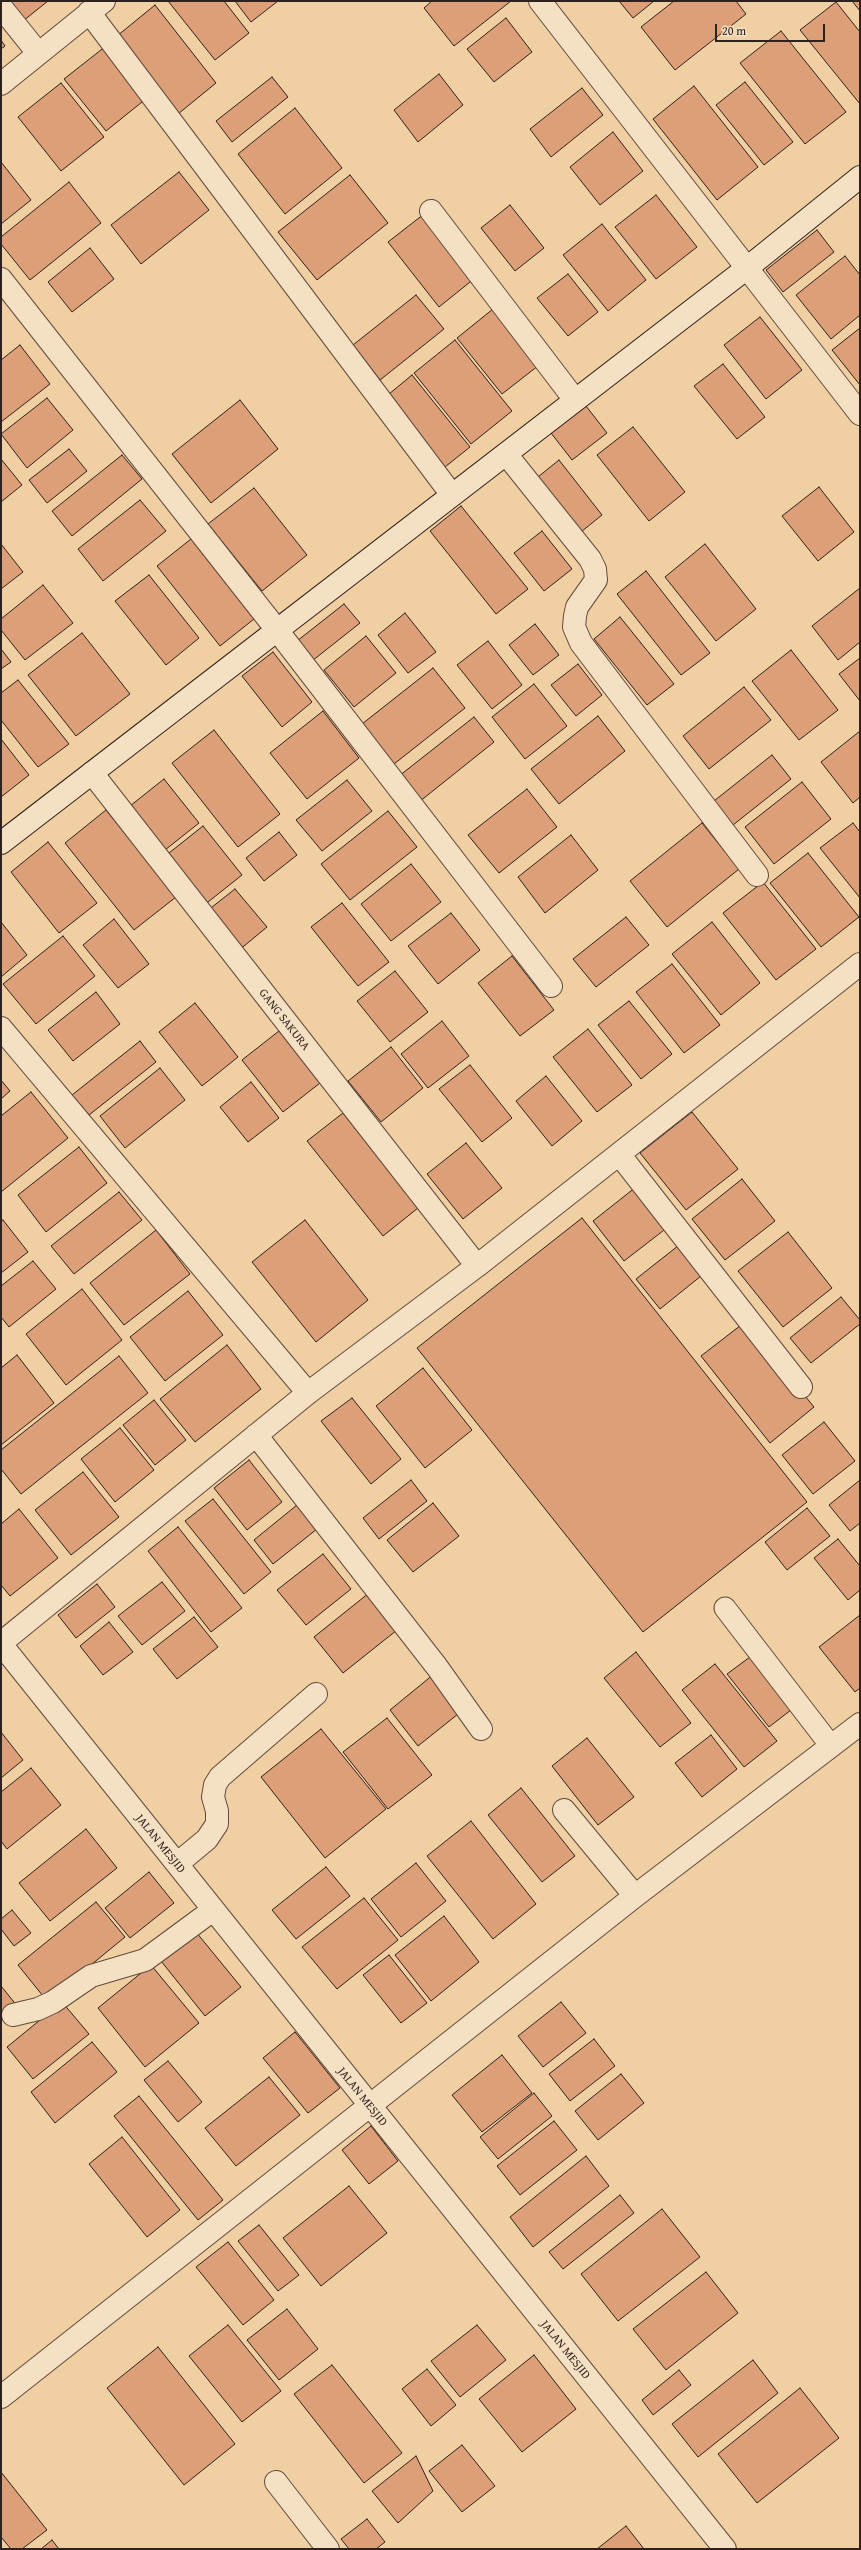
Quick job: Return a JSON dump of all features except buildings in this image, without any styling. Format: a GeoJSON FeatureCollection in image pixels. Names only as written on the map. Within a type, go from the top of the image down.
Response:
{"type":"FeatureCollection","features":[{"type":"Feature","properties":{"kind":"street"},"geometry":{"type":"LineString","coordinates":[[540,1],[860,414]]}},
{"type":"Feature","properties":{"kind":"street"},"geometry":{"type":"LineString","coordinates":[[1,84],[97,6],[452,495]]}},
{"type":"Feature","properties":{"kind":"street"},"geometry":{"type":"LineString","coordinates":[[1,7],[38,53]]}},
{"type":"Feature","properties":{"kind":"street"},"geometry":{"type":"LineString","coordinates":[[4,835],[92,773],[747,268],[860,177]]}},
{"type":"Feature","properties":{"kind":"street"},"geometry":{"type":"LineString","coordinates":[[431,211],[575,400]]}},
{"type":"Feature","properties":{"kind":"street"},"geometry":{"type":"LineString","coordinates":[[1,278],[277,630],[551,986]]}},
{"type":"Feature","properties":{"kind":"street"},"geometry":{"type":"LineString","coordinates":[[506,454],[590,559],[594,569],[596,580],[577,607],[575,616],[574,627],[580,643],[757,875]]}},
{"type":"Feature","properties":{"kind":"street","name":"GANG SAKURA"},"geometry":{"type":"LineString","coordinates":[[92,773],[477,1266]]}},
{"type":"Feature","properties":{"kind":"street"},"geometry":{"type":"LineString","coordinates":[[1,1643],[308,1393],[477,1266],[860,964]]}},
{"type":"Feature","properties":{"kind":"street"},"geometry":{"type":"LineString","coordinates":[[1,1028],[308,1393]]}},
{"type":"Feature","properties":{"kind":"street"},"geometry":{"type":"LineString","coordinates":[[619,1154],[801,1387]]}},
{"type":"Feature","properties":{"kind":"street"},"geometry":{"type":"LineString","coordinates":[[256,1435],[437,1667],[481,1729]]}},
{"type":"Feature","properties":{"kind":"street","name":"JALAN MESJID"},"geometry":{"type":"LineString","coordinates":[[1,1643],[725,2549]]}},
{"type":"Feature","properties":{"kind":"street"},"geometry":{"type":"LineString","coordinates":[[177,1864],[207,1839],[217,1824],[217,1811],[213,1797],[220,1777],[316,1694]]}},
{"type":"Feature","properties":{"kind":"street"},"geometry":{"type":"LineString","coordinates":[[1,2396],[635,1896],[860,1724]]}},
{"type":"Feature","properties":{"kind":"street"},"geometry":{"type":"LineString","coordinates":[[564,1810],[635,1896]]}},
{"type":"Feature","properties":{"kind":"street"},"geometry":{"type":"LineString","coordinates":[[13,2015],[38,2009],[54,2002],[91,1976],[145,1960],[213,1910]]}},
{"type":"Feature","properties":{"kind":"street"},"geometry":{"type":"LineString","coordinates":[[276,2482],[328,2549]]}},
{"type":"Feature","properties":{"kind":"lane"},"geometry":{"type":"LineString","coordinates":[[725,1608],[831,1746]]}}]}
